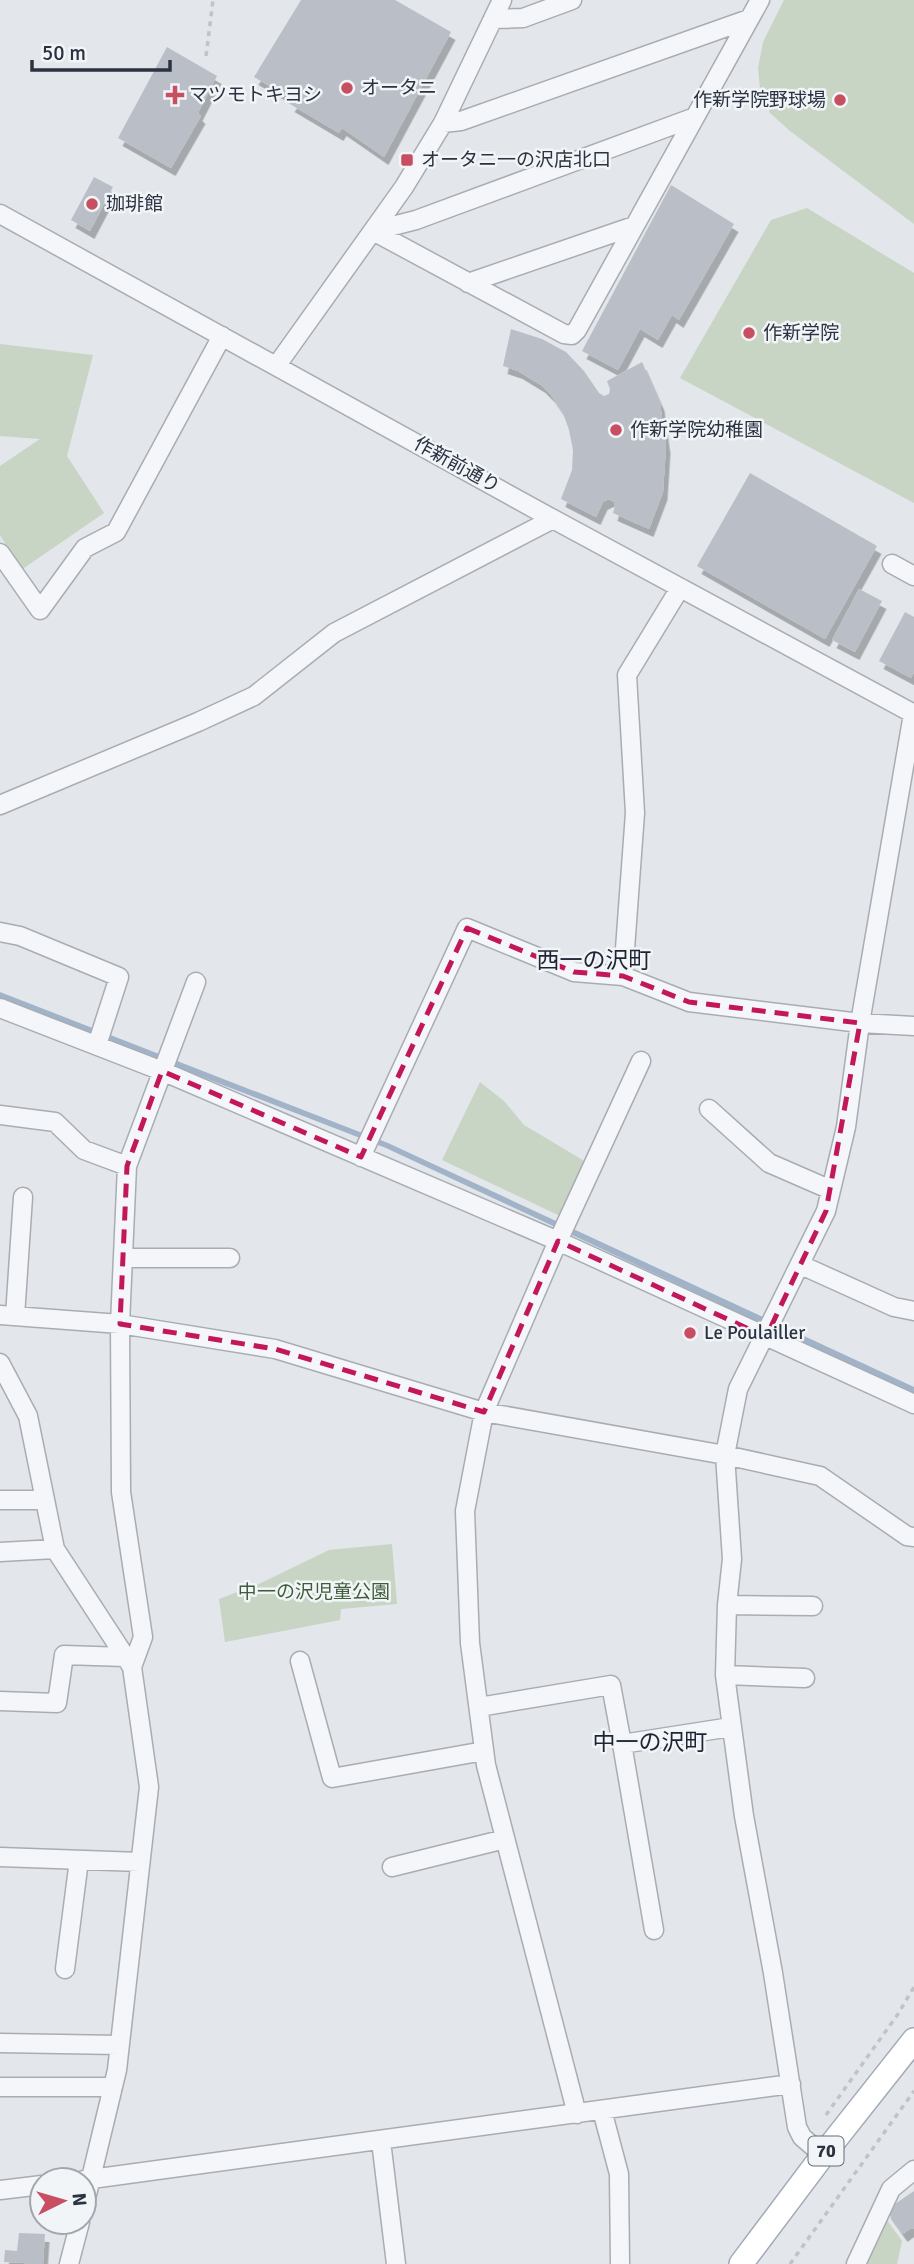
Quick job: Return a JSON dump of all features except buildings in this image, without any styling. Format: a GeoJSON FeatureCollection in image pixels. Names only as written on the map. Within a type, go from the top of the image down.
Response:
{"type":"FeatureCollection","features":[{"type":"Feature","properties":{"kind":"main road","name":"70"},"geometry":{"type":"LineString","coordinates":[[741,2264],[914,2040]]}},
{"type":"Feature","properties":{"kind":"street"},"geometry":{"type":"LineString","coordinates":[[277,365],[404,187],[443,123],[502,0]]}},
{"type":"Feature","properties":{"kind":"street"},"geometry":{"type":"LineString","coordinates":[[493,19],[523,18],[572,0]]}},
{"type":"Feature","properties":{"kind":"street"},"geometry":{"type":"LineString","coordinates":[[373,231],[564,334],[572,335],[760,0]]}},
{"type":"Feature","properties":{"kind":"street"},"geometry":{"type":"LineString","coordinates":[[443,123],[461,121],[749,19]]}},
{"type":"Feature","properties":{"kind":"street"},"geometry":{"type":"LineString","coordinates":[[373,231],[416,220],[695,117]]}},
{"type":"Feature","properties":{"kind":"street","name":"作新前通り"},"geometry":{"type":"LineString","coordinates":[[0,214],[553,519],[914,714]]}},
{"type":"Feature","properties":{"kind":"street"},"geometry":{"type":"LineString","coordinates":[[468,283],[634,226]]}},
{"type":"Feature","properties":{"kind":"street"},"geometry":{"type":"LineString","coordinates":[[0,553],[40,610],[85,548],[116,532],[222,336]]}},
{"type":"Feature","properties":{"kind":"street"},"geometry":{"type":"LineString","coordinates":[[0,805],[254,696],[334,633],[553,519]]}},
{"type":"Feature","properties":{"kind":"street"},"geometry":{"type":"LineString","coordinates":[[892,564],[914,576]]}},
{"type":"Feature","properties":{"kind":"street"},"geometry":{"type":"LineString","coordinates":[[623,976],[635,813],[628,675],[680,588]]}},
{"type":"Feature","properties":{"kind":"street"},"geometry":{"type":"LineString","coordinates":[[823,2155],[802,2137],[797,2127],[774,1973],[744,1816],[731,1727],[725,1675],[727,1605],[732,1559],[725,1455],[738,1390],[826,1211],[846,1127],[860,1023],[914,714]]}},
{"type":"Feature","properties":{"kind":"street"},"geometry":{"type":"LineString","coordinates":[[361,1157],[467,928],[574,972],[623,976],[689,1002],[914,1027]]}},
{"type":"Feature","properties":{"kind":"street"},"geometry":{"type":"LineString","coordinates":[[0,932],[20,936],[119,977],[97,1045]]}},
{"type":"Feature","properties":{"kind":"street"},"geometry":{"type":"LineString","coordinates":[[129,1662],[143,1637],[121,1492],[120,1324],[127,1166],[196,982]]}},
{"type":"Feature","properties":{"kind":"street"},"geometry":{"type":"LineString","coordinates":[[0,1008],[162,1071],[558,1241],[914,1404]]}},
{"type":"Feature","properties":{"kind":"street"},"geometry":{"type":"LineString","coordinates":[[577,2113],[484,1751],[470,1643],[465,1511],[484,1412],[558,1241],[641,1061]]}},
{"type":"Feature","properties":{"kind":"street"},"geometry":{"type":"LineString","coordinates":[[709,1110],[769,1163],[831,1190]]}},
{"type":"Feature","properties":{"kind":"street"},"geometry":{"type":"LineString","coordinates":[[0,1115],[54,1122],[84,1150],[127,1166]]}},
{"type":"Feature","properties":{"kind":"street"},"geometry":{"type":"LineString","coordinates":[[23,1197],[8,1315],[120,1324],[275,1349],[484,1412],[725,1455],[820,1476],[907,1536],[914,1537]]}},
{"type":"Feature","properties":{"kind":"street"},"geometry":{"type":"LineString","coordinates":[[123,1258],[230,1258]]}},
{"type":"Feature","properties":{"kind":"street"},"geometry":{"type":"LineString","coordinates":[[801,1265],[894,1307],[914,1311]]}},
{"type":"Feature","properties":{"kind":"street"},"geometry":{"type":"LineString","coordinates":[[0,1363],[28,1416],[55,1549],[129,1662],[149,1787],[113,2087],[91,2166]]}},
{"type":"Feature","properties":{"kind":"street"},"geometry":{"type":"LineString","coordinates":[[0,1500],[45,1500]]}},
{"type":"Feature","properties":{"kind":"street"},"geometry":{"type":"LineString","coordinates":[[0,1552],[55,1549]]}},
{"type":"Feature","properties":{"kind":"street"},"geometry":{"type":"LineString","coordinates":[[727,1605],[813,1606]]}},
{"type":"Feature","properties":{"kind":"street"},"geometry":{"type":"LineString","coordinates":[[0,1701],[57,1703],[64,1655],[129,1662]]}},
{"type":"Feature","properties":{"kind":"street"},"geometry":{"type":"LineString","coordinates":[[300,1661],[332,1778],[484,1751]]}},
{"type":"Feature","properties":{"kind":"street"},"geometry":{"type":"LineString","coordinates":[[725,1675],[805,1678]]}},
{"type":"Feature","properties":{"kind":"street"},"geometry":{"type":"LineString","coordinates":[[478,1707],[611,1685],[654,1930]]}},
{"type":"Feature","properties":{"kind":"street"},"geometry":{"type":"LineString","coordinates":[[622,1744],[731,1727]]}},
{"type":"Feature","properties":{"kind":"street"},"geometry":{"type":"LineString","coordinates":[[392,1867],[505,1839]]}},
{"type":"Feature","properties":{"kind":"street"},"geometry":{"type":"LineString","coordinates":[[0,1857],[140,1862]]}},
{"type":"Feature","properties":{"kind":"street"},"geometry":{"type":"LineString","coordinates":[[65,1969],[79,1860]]}},
{"type":"Feature","properties":{"kind":"street"},"geometry":{"type":"LineString","coordinates":[[0,2043],[119,2045]]}},
{"type":"Feature","properties":{"kind":"street"},"geometry":{"type":"LineString","coordinates":[[98,2179],[791,2084]]}},
{"type":"Feature","properties":{"kind":"street"},"geometry":{"type":"LineString","coordinates":[[0,2087],[113,2087]]}},
{"type":"Feature","properties":{"kind":"street"},"geometry":{"type":"LineString","coordinates":[[602,2110],[619,2174],[620,2264]]}},
{"type":"Feature","properties":{"kind":"street"},"geometry":{"type":"LineString","coordinates":[[381,2141],[396,2264]]}},
{"type":"Feature","properties":{"kind":"street"},"geometry":{"type":"LineString","coordinates":[[856,2264],[891,2189],[914,2170]]}},
{"type":"Feature","properties":{"kind":"street"},"geometry":{"type":"LineString","coordinates":[[0,2190],[28,2187]]}},
{"type":"Feature","properties":{"kind":"street"},"geometry":{"type":"LineString","coordinates":[[69,2264],[76,2236]]}},
{"type":"Feature","properties":{"kind":"path"},"geometry":{"type":"LineString","coordinates":[[206,56],[213,0]]}},
{"type":"Feature","properties":{"kind":"path"},"geometry":{"type":"LineString","coordinates":[[823,2120],[914,1987]]}},
{"type":"Feature","properties":{"kind":"path"},"geometry":{"type":"LineString","coordinates":[[790,2264],[914,2091]]}},
{"type":"Feature","properties":{"kind":"highlighted area"},"geometry":{"type":"Polygon","coordinates":[[[467,928],[574,972],[623,976],[689,1002],[860,1023],[826,1211],[766,1337],[558,1241],[484,1412],[275,1349],[120,1324],[127,1166],[162,1071],[361,1157],[467,928]]]}},
{"type":"Feature","properties":{"kind":"green space","name":"作新学院野球場"},"geometry":{"type":"Polygon","coordinates":[[[784,0],[914,0],[914,224],[770,113],[760,88],[758,68],[763,42],[784,0]]]}},
{"type":"Feature","properties":{"kind":"green space"},"geometry":{"type":"Polygon","coordinates":[[[807,208],[914,273],[914,503],[680,378],[771,220],[807,208]]]}},
{"type":"Feature","properties":{"kind":"green space"},"geometry":{"type":"Polygon","coordinates":[[[0,344],[93,355],[67,456],[104,513],[21,570],[0,535],[0,466],[40,439],[0,436],[0,344]]]}},
{"type":"Feature","properties":{"kind":"green space"},"geometry":{"type":"Polygon","coordinates":[[[480,1082],[504,1101],[524,1125],[586,1162],[560,1216],[442,1160],[480,1082]]]}},
{"type":"Feature","properties":{"kind":"green space","name":"中一の沢児童公園"},"geometry":{"type":"Polygon","coordinates":[[[392,1544],[397,1604],[341,1609],[340,1620],[225,1642],[219,1599],[261,1583],[329,1550],[392,1544]]]}},
{"type":"Feature","properties":{"kind":"green space"},"geometry":{"type":"Polygon","coordinates":[[[887,2220],[902,2241],[897,2264],[861,2264],[875,2234],[880,2235],[887,2220]]]}},
{"type":"Feature","properties":{"kind":"water"},"geometry":{"type":"Polygon","coordinates":[[[0,992],[388,1143],[914,1387],[914,1395],[386,1148],[0,999],[0,992]]]}},
{"type":"Feature","properties":{"kind":"place","name":"オータニ"},"geometry":{"type":"Point","coordinates":[347,88]}},
{"type":"Feature","properties":{"kind":"place","name":"マツモトキヨシ"},"geometry":{"type":"Point","coordinates":[175,95]}},
{"type":"Feature","properties":{"kind":"place","name":"作新学院野球場"},"geometry":{"type":"Point","coordinates":[840,100]}},
{"type":"Feature","properties":{"kind":"place","name":"オータニ一の沢店北口"},"geometry":{"type":"Point","coordinates":[407,160]}},
{"type":"Feature","properties":{"kind":"place","name":"珈琲館"},"geometry":{"type":"Point","coordinates":[92,204]}},
{"type":"Feature","properties":{"kind":"place","name":"作新学院"},"geometry":{"type":"Point","coordinates":[749,333]}},
{"type":"Feature","properties":{"kind":"place","name":"作新学院幼稚園"},"geometry":{"type":"Point","coordinates":[616,430]}},
{"type":"Feature","properties":{"kind":"place","name":"Le Poulailler"},"geometry":{"type":"Point","coordinates":[690,1333]}},
{"type":"Feature","properties":{"kind":"district","name":"西一の沢町"},"geometry":{"type":"Point","coordinates":[594,960]}},
{"type":"Feature","properties":{"kind":"district","name":"中一の沢町"},"geometry":{"type":"Point","coordinates":[650,1742]}}]}
